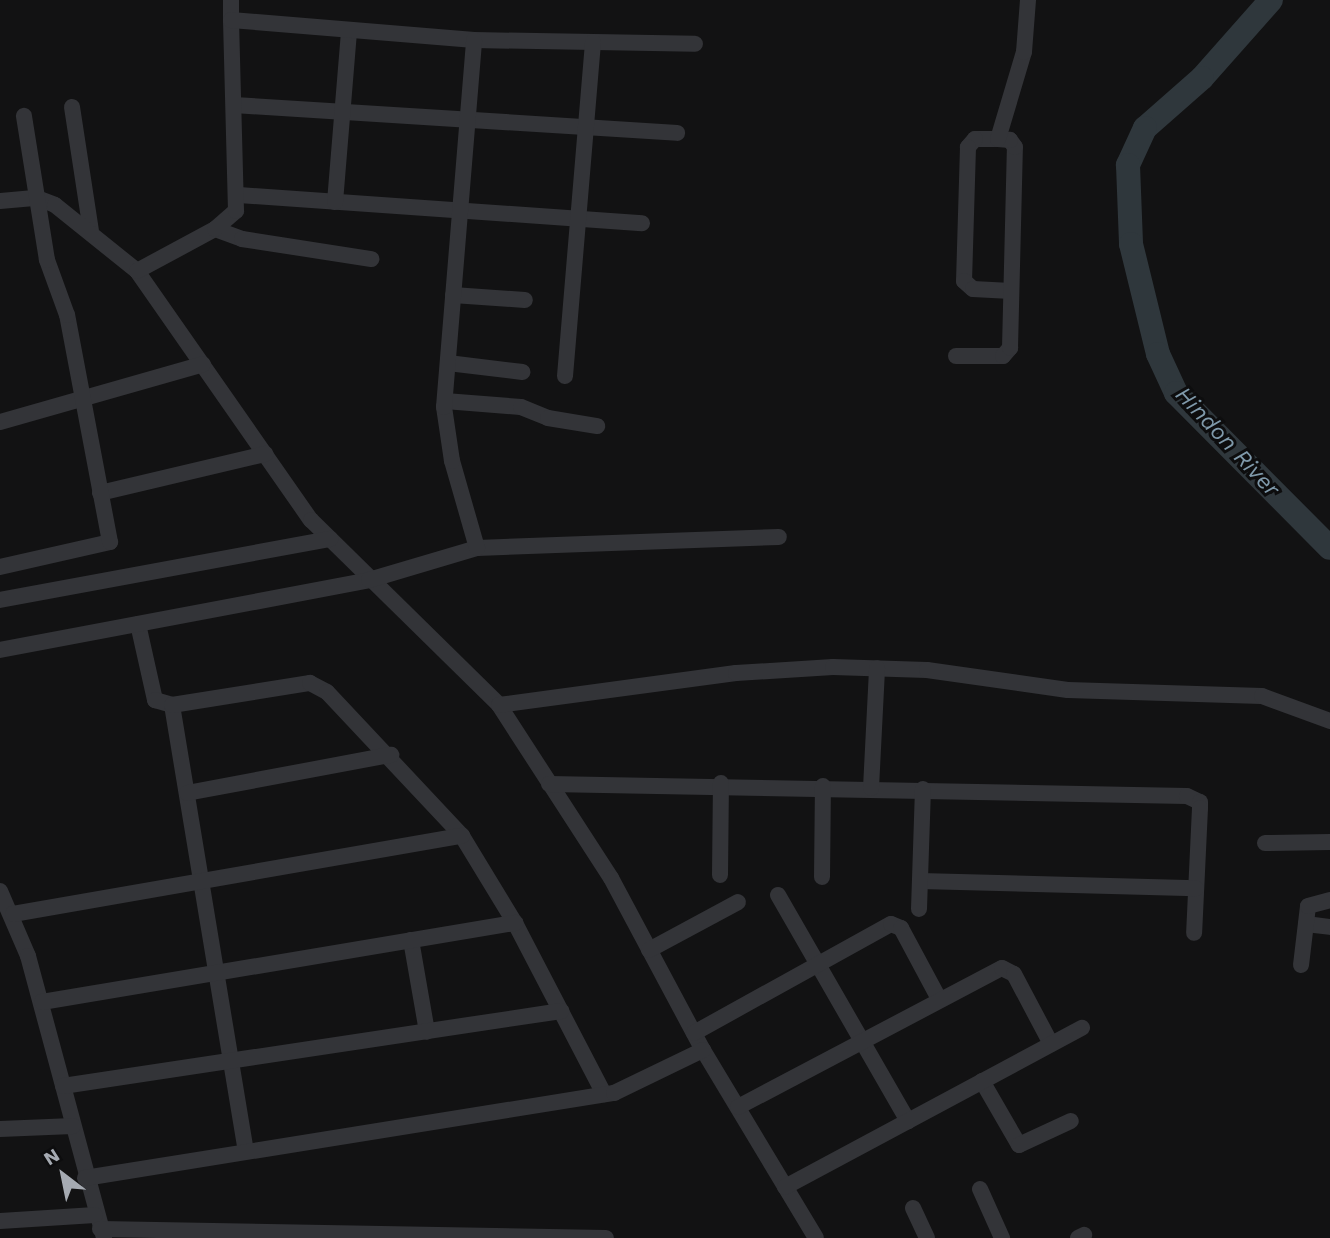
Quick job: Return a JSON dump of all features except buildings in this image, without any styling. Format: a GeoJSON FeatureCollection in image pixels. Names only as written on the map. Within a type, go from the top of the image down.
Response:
{"type":"FeatureCollection","features":[{"type":"Feature","properties":{"kind":"street"},"geometry":{"type":"LineString","coordinates":[[137,271],[215,229],[236,211],[239,195],[231,0]]}},
{"type":"Feature","properties":{"kind":"street"},"geometry":{"type":"LineString","coordinates":[[998,139],[1024,52],[1028,0]]}},
{"type":"Feature","properties":{"kind":"street"},"geometry":{"type":"LineString","coordinates":[[231,20],[474,40],[695,44]]}},
{"type":"Feature","properties":{"kind":"street"},"geometry":{"type":"LineString","coordinates":[[335,202],[345,112],[349,31]]}},
{"type":"Feature","properties":{"kind":"street"},"geometry":{"type":"LineString","coordinates":[[474,40],[445,401],[452,461],[477,548]]}},
{"type":"Feature","properties":{"kind":"street"},"geometry":{"type":"LineString","coordinates":[[565,376],[589,128],[593,42]]}},
{"type":"Feature","properties":{"kind":"street"},"geometry":{"type":"LineString","coordinates":[[234,105],[677,133]]}},
{"type":"Feature","properties":{"kind":"street"},"geometry":{"type":"LineString","coordinates":[[72,107],[91,231]]}},
{"type":"Feature","properties":{"kind":"street"},"geometry":{"type":"LineString","coordinates":[[0,567],[108,545],[100,492],[79,399],[67,314],[51,274],[24,116]]}},
{"type":"Feature","properties":{"kind":"street"},"geometry":{"type":"LineString","coordinates":[[956,356],[1009,352],[1012,291],[1016,148],[1010,140],[975,139],[968,147],[964,281],[973,289],[1012,291]]}},
{"type":"Feature","properties":{"kind":"street"},"geometry":{"type":"LineString","coordinates":[[239,195],[642,223]]}},
{"type":"Feature","properties":{"kind":"street"},"geometry":{"type":"LineString","coordinates":[[0,201],[37,198],[91,231],[137,271],[265,454],[330,539],[499,705],[550,783],[649,950],[703,1050],[816,1238]]}},
{"type":"Feature","properties":{"kind":"street"},"geometry":{"type":"LineString","coordinates":[[215,229],[242,239],[371,259]]}},
{"type":"Feature","properties":{"kind":"street"},"geometry":{"type":"LineString","coordinates":[[453,295],[525,300]]}},
{"type":"Feature","properties":{"kind":"street"},"geometry":{"type":"LineString","coordinates":[[448,363],[522,372]]}},
{"type":"Feature","properties":{"kind":"street"},"geometry":{"type":"LineString","coordinates":[[0,422],[202,365]]}},
{"type":"Feature","properties":{"kind":"street"},"geometry":{"type":"LineString","coordinates":[[445,401],[521,407],[548,418],[597,426]]}},
{"type":"Feature","properties":{"kind":"street"},"geometry":{"type":"LineString","coordinates":[[100,492],[265,454]]}},
{"type":"Feature","properties":{"kind":"street"},"geometry":{"type":"LineString","coordinates":[[0,650],[369,580],[477,548],[779,537]]}},
{"type":"Feature","properties":{"kind":"street"},"geometry":{"type":"LineString","coordinates":[[0,600],[330,539]]}},
{"type":"Feature","properties":{"kind":"street"},"geometry":{"type":"LineString","coordinates":[[138,624],[155,700],[172,705],[310,683],[327,692],[391,755],[462,836],[515,923],[604,1094]]}},
{"type":"Feature","properties":{"kind":"street"},"geometry":{"type":"LineString","coordinates":[[499,705],[736,673],[877,668],[1068,690],[1262,696],[1330,721]]}},
{"type":"Feature","properties":{"kind":"street"},"geometry":{"type":"LineString","coordinates":[[872,788],[877,668]]}},
{"type":"Feature","properties":{"kind":"street"},"geometry":{"type":"LineString","coordinates":[[172,705],[246,1151]]}},
{"type":"Feature","properties":{"kind":"street"},"geometry":{"type":"LineString","coordinates":[[187,793],[391,755]]}},
{"type":"Feature","properties":{"kind":"street"},"geometry":{"type":"LineString","coordinates":[[550,783],[721,783],[1194,798],[1200,808],[1194,933]]}},
{"type":"Feature","properties":{"kind":"street"},"geometry":{"type":"LineString","coordinates":[[720,875],[721,783]]}},
{"type":"Feature","properties":{"kind":"street"},"geometry":{"type":"LineString","coordinates":[[822,877],[823,786]]}},
{"type":"Feature","properties":{"kind":"street"},"geometry":{"type":"LineString","coordinates":[[919,909],[923,789]]}},
{"type":"Feature","properties":{"kind":"street"},"geometry":{"type":"LineString","coordinates":[[13,914],[462,836]]}},
{"type":"Feature","properties":{"kind":"street"},"geometry":{"type":"LineString","coordinates":[[1265,843],[1330,842]]}},
{"type":"Feature","properties":{"kind":"street"},"geometry":{"type":"LineString","coordinates":[[920,881],[1196,888]]}},
{"type":"Feature","properties":{"kind":"street"},"geometry":{"type":"LineString","coordinates":[[0,891],[13,914],[42,1002],[85,1178],[100,1227]]}},
{"type":"Feature","properties":{"kind":"street"},"geometry":{"type":"LineString","coordinates":[[778,895],[820,962],[908,1121]]}},
{"type":"Feature","properties":{"kind":"street"},"geometry":{"type":"LineString","coordinates":[[1300,965],[1311,902],[1330,900]]}},
{"type":"Feature","properties":{"kind":"street"},"geometry":{"type":"LineString","coordinates":[[649,950],[738,902]]}},
{"type":"Feature","properties":{"kind":"street"},"geometry":{"type":"LineString","coordinates":[[42,1002],[515,923]]}},
{"type":"Feature","properties":{"kind":"street"},"geometry":{"type":"LineString","coordinates":[[694,1033],[820,962],[895,924],[939,999]]}},
{"type":"Feature","properties":{"kind":"street"},"geometry":{"type":"LineString","coordinates":[[1306,924],[1330,927]]}},
{"type":"Feature","properties":{"kind":"street"},"geometry":{"type":"LineString","coordinates":[[411,940],[427,1032]]}},
{"type":"Feature","properties":{"kind":"street"},"geometry":{"type":"LineString","coordinates":[[738,1107],[939,999],[1009,969],[1051,1044]]}},
{"type":"Feature","properties":{"kind":"street"},"geometry":{"type":"LineString","coordinates":[[63,1086],[561,1012]]}},
{"type":"Feature","properties":{"kind":"street"},"geometry":{"type":"LineString","coordinates":[[785,1187],[1082,1028]]}},
{"type":"Feature","properties":{"kind":"street"},"geometry":{"type":"LineString","coordinates":[[85,1178],[604,1094],[644,1082],[703,1050]]}},
{"type":"Feature","properties":{"kind":"street"},"geometry":{"type":"LineString","coordinates":[[982,1081],[1019,1145],[1071,1121]]}},
{"type":"Feature","properties":{"kind":"street"},"geometry":{"type":"LineString","coordinates":[[0,1129],[73,1126]]}},
{"type":"Feature","properties":{"kind":"street"},"geometry":{"type":"LineString","coordinates":[[980,1189],[1002,1238]]}},
{"type":"Feature","properties":{"kind":"street"},"geometry":{"type":"LineString","coordinates":[[913,1208],[927,1238]]}},
{"type":"Feature","properties":{"kind":"street"},"geometry":{"type":"LineString","coordinates":[[0,1221],[100,1227],[606,1238]]}},
{"type":"Feature","properties":{"kind":"waterway","name":"Hindon River"},"geometry":{"type":"LineString","coordinates":[[1271,0],[1202,78],[1145,128],[1128,165],[1131,244],[1158,354],[1176,393],[1330,548]]}}]}
